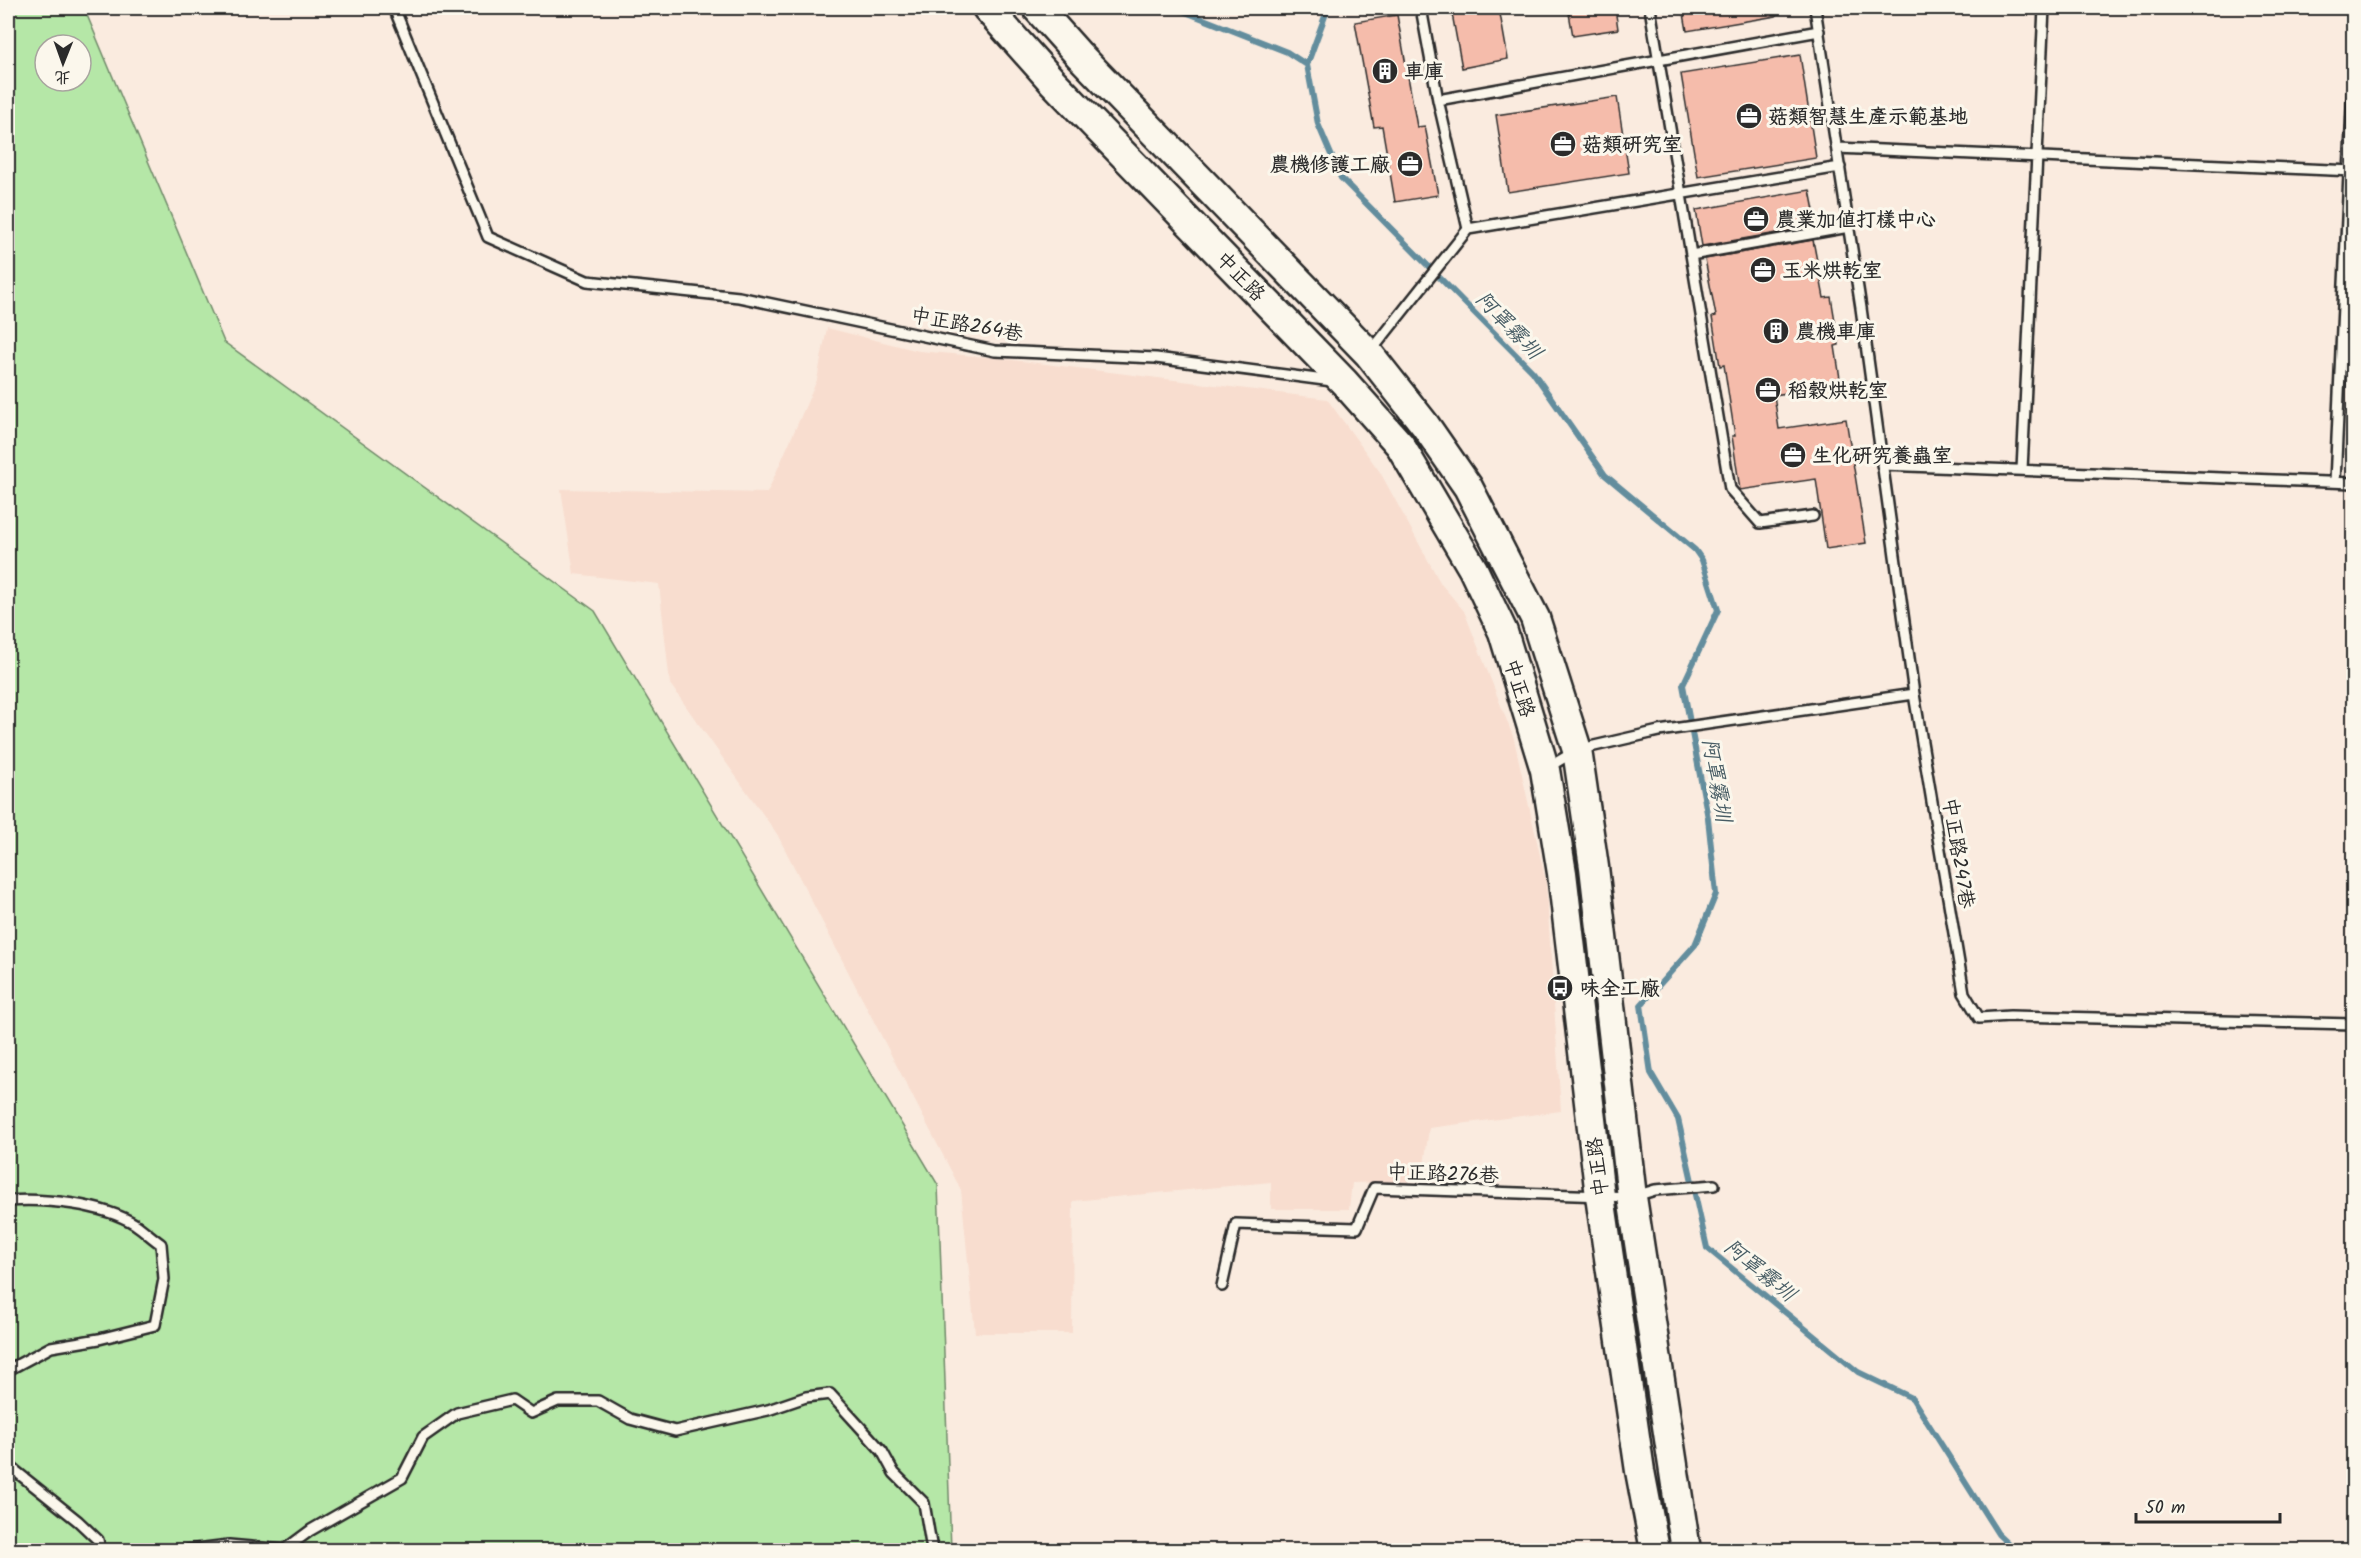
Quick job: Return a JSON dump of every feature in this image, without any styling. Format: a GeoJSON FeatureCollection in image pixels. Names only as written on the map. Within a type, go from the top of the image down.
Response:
{"type":"FeatureCollection","features":[{"type":"Feature","properties":{"kind":"main road","name":"中正路"},"geometry":{"type":"LineString","coordinates":[[987,8],[1061,90],[1344,382],[1400,445],[1473,569],[1503,632],[1545,770],[1562,873],[1600,1196],[1640,1471],[1655,1551]]}},
{"type":"Feature","properties":{"kind":"main road","name":"中正路"},"geometry":{"type":"LineString","coordinates":[[1037,8],[1079,55],[1369,354],[1425,425],[1468,487],[1535,618],[1577,750],[1643,1193],[1686,1551]]}},
{"type":"Feature","properties":{"kind":"lane","name":"中正路264巷"},"geometry":{"type":"LineString","coordinates":[[394,8],[488,237],[587,281],[739,297],[995,351],[1156,358],[1344,382]]}},
{"type":"Feature","properties":{"kind":"lane"},"geometry":{"type":"LineString","coordinates":[[1421,8],[1438,100],[1468,229]]}},
{"type":"Feature","properties":{"kind":"lane"},"geometry":{"type":"LineString","coordinates":[[1650,8],[1730,489],[1760,523],[1813,516]]}},
{"type":"Feature","properties":{"kind":"lane"},"geometry":{"type":"LineString","coordinates":[[1545,770],[1577,750],[1659,731],[1914,694],[1849,227],[1815,8]]}},
{"type":"Feature","properties":{"kind":"lane"},"geometry":{"type":"LineString","coordinates":[[2022,470],[2044,8]]}},
{"type":"Feature","properties":{"kind":"lane"},"geometry":{"type":"LineString","coordinates":[[1438,100],[1819,31]]}},
{"type":"Feature","properties":{"kind":"lane"},"geometry":{"type":"LineString","coordinates":[[2335,482],[2351,171],[2354,64]]}},
{"type":"Feature","properties":{"kind":"lane"},"geometry":{"type":"LineString","coordinates":[[1837,148],[2351,171]]}},
{"type":"Feature","properties":{"kind":"lane"},"geometry":{"type":"LineString","coordinates":[[1369,354],[1468,229],[1840,166]]}},
{"type":"Feature","properties":{"kind":"lane"},"geometry":{"type":"LineString","coordinates":[[1691,255],[1849,227]]}},
{"type":"Feature","properties":{"kind":"lane"},"geometry":{"type":"LineString","coordinates":[[1882,465],[2354,483]]}},
{"type":"Feature","properties":{"kind":"lane","name":"中正路247巷"},"geometry":{"type":"LineString","coordinates":[[1914,694],[1964,993],[1979,1018],[2022,1016],[2354,1024]]}},
{"type":"Feature","properties":{"kind":"lane","name":"中正路276巷"},"geometry":{"type":"LineString","coordinates":[[1222,1286],[1236,1224],[1357,1228],[1374,1188],[1600,1196],[1714,1185]]}},
{"type":"Feature","properties":{"kind":"lane"},"geometry":{"type":"LineString","coordinates":[[8,1201],[97,1209],[133,1224],[161,1244],[164,1279],[155,1325],[99,1339],[51,1347],[8,1370]]}},
{"type":"Feature","properties":{"kind":"lane"},"geometry":{"type":"LineString","coordinates":[[188,1551],[229,1545],[284,1550],[311,1530],[402,1478],[423,1437],[457,1413],[512,1400],[531,1413],[558,1401],[598,1401],[630,1419],[675,1431],[768,1410],[806,1397],[830,1394],[882,1452],[894,1473],[924,1503],[933,1551]]}},
{"type":"Feature","properties":{"kind":"lane"},"geometry":{"type":"LineString","coordinates":[[8,1465],[78,1521],[98,1540],[100,1551]]}},
{"type":"Feature","properties":{"kind":"shaded area"},"geometry":{"type":"Polygon","coordinates":[[[827,328],[919,351],[997,358],[1327,399],[1380,472],[1441,584],[1464,611],[1514,739],[1546,882],[1561,1111],[1429,1128],[1422,1181],[1352,1183],[1349,1209],[1271,1209],[1271,1182],[1073,1201],[1072,1333],[975,1333],[961,1190],[777,834],[670,684],[659,584],[574,574],[561,489],[767,493],[817,380],[827,328]]]}},
{"type":"Feature","properties":{"kind":"green space"},"geometry":{"type":"Polygon","coordinates":[[[8,8],[84,8],[224,342],[595,611],[938,1185],[951,1550],[8,1550],[8,8]]]}},
{"type":"Feature","properties":{"kind":"building"},"geometry":{"type":"Polygon","coordinates":[[[1451,8],[1499,8],[1508,59],[1462,68],[1451,8]]]}},
{"type":"Feature","properties":{"kind":"building"},"geometry":{"type":"Polygon","coordinates":[[[1568,8],[1615,8],[1618,29],[1573,36],[1568,8]]]}},
{"type":"Feature","properties":{"kind":"building"},"geometry":{"type":"Polygon","coordinates":[[[1683,8],[1776,8],[1776,16],[1687,31],[1683,8]]]}},
{"type":"Feature","properties":{"kind":"building"},"geometry":{"type":"Polygon","coordinates":[[[1397,15],[1417,127],[1425,126],[1438,195],[1395,202],[1382,126],[1374,127],[1355,22],[1397,15]]]}},
{"type":"Feature","properties":{"kind":"building","name":"菇類智慧生產示範基地"},"geometry":{"type":"Polygon","coordinates":[[[1800,55],[1816,158],[1698,177],[1681,74],[1800,55]]]}},
{"type":"Feature","properties":{"kind":"building","name":"菇類研究室"},"geometry":{"type":"Polygon","coordinates":[[[1617,97],[1629,173],[1508,192],[1496,115],[1617,97]]]}},
{"type":"Feature","properties":{"kind":"building","name":"農業加值打樣中心"},"geometry":{"type":"Polygon","coordinates":[[[1810,190],[1817,226],[1702,246],[1696,210],[1810,190]]]}},
{"type":"Feature","properties":{"kind":"building"},"geometry":{"type":"Polygon","coordinates":[[[1813,240],[1824,298],[1831,297],[1839,345],[1835,346],[1841,385],[1774,395],[1779,429],[1846,419],[1866,543],[1826,549],[1816,479],[1740,490],[1732,436],[1735,436],[1724,365],[1720,366],[1712,317],[1716,316],[1705,259],[1813,240]]]}},
{"type":"Feature","properties":{"kind":"waterway"},"geometry":{"type":"LineString","coordinates":[[1179,8],[1287,52],[1307,65]]}},
{"type":"Feature","properties":{"kind":"waterway","name":"阿罩霧圳"},"geometry":{"type":"LineString","coordinates":[[1328,8],[1307,65],[1318,124],[1341,178],[1533,372],[1605,475],[1695,550],[1702,560],[1718,610],[1683,685],[1708,818],[1716,894],[1695,945],[1641,1005],[1651,1073],[1678,1119],[1707,1248],[1858,1372],[1912,1398],[1998,1534],[2015,1550]]}},
{"type":"Feature","properties":{"kind":"place","name":"車庫"},"geometry":{"type":"Point","coordinates":[1385,71]}},
{"type":"Feature","properties":{"kind":"place","name":"菇類智慧生產示範基地"},"geometry":{"type":"Point","coordinates":[1749,116]}},
{"type":"Feature","properties":{"kind":"place","name":"菇類研究室"},"geometry":{"type":"Point","coordinates":[1563,144]}},
{"type":"Feature","properties":{"kind":"place","name":"農機修護工廠"},"geometry":{"type":"Point","coordinates":[1410,164]}},
{"type":"Feature","properties":{"kind":"place","name":"農業加值打樣中心"},"geometry":{"type":"Point","coordinates":[1756,219]}},
{"type":"Feature","properties":{"kind":"place","name":"玉米烘乾室"},"geometry":{"type":"Point","coordinates":[1763,270]}},
{"type":"Feature","properties":{"kind":"place","name":"農機車庫"},"geometry":{"type":"Point","coordinates":[1776,331]}},
{"type":"Feature","properties":{"kind":"place","name":"稻穀烘乾室"},"geometry":{"type":"Point","coordinates":[1768,390]}},
{"type":"Feature","properties":{"kind":"place","name":"生化研究養蟲室"},"geometry":{"type":"Point","coordinates":[1793,455]}},
{"type":"Feature","properties":{"kind":"place","name":"味全工廠"},"geometry":{"type":"Point","coordinates":[1560,988]}}]}
